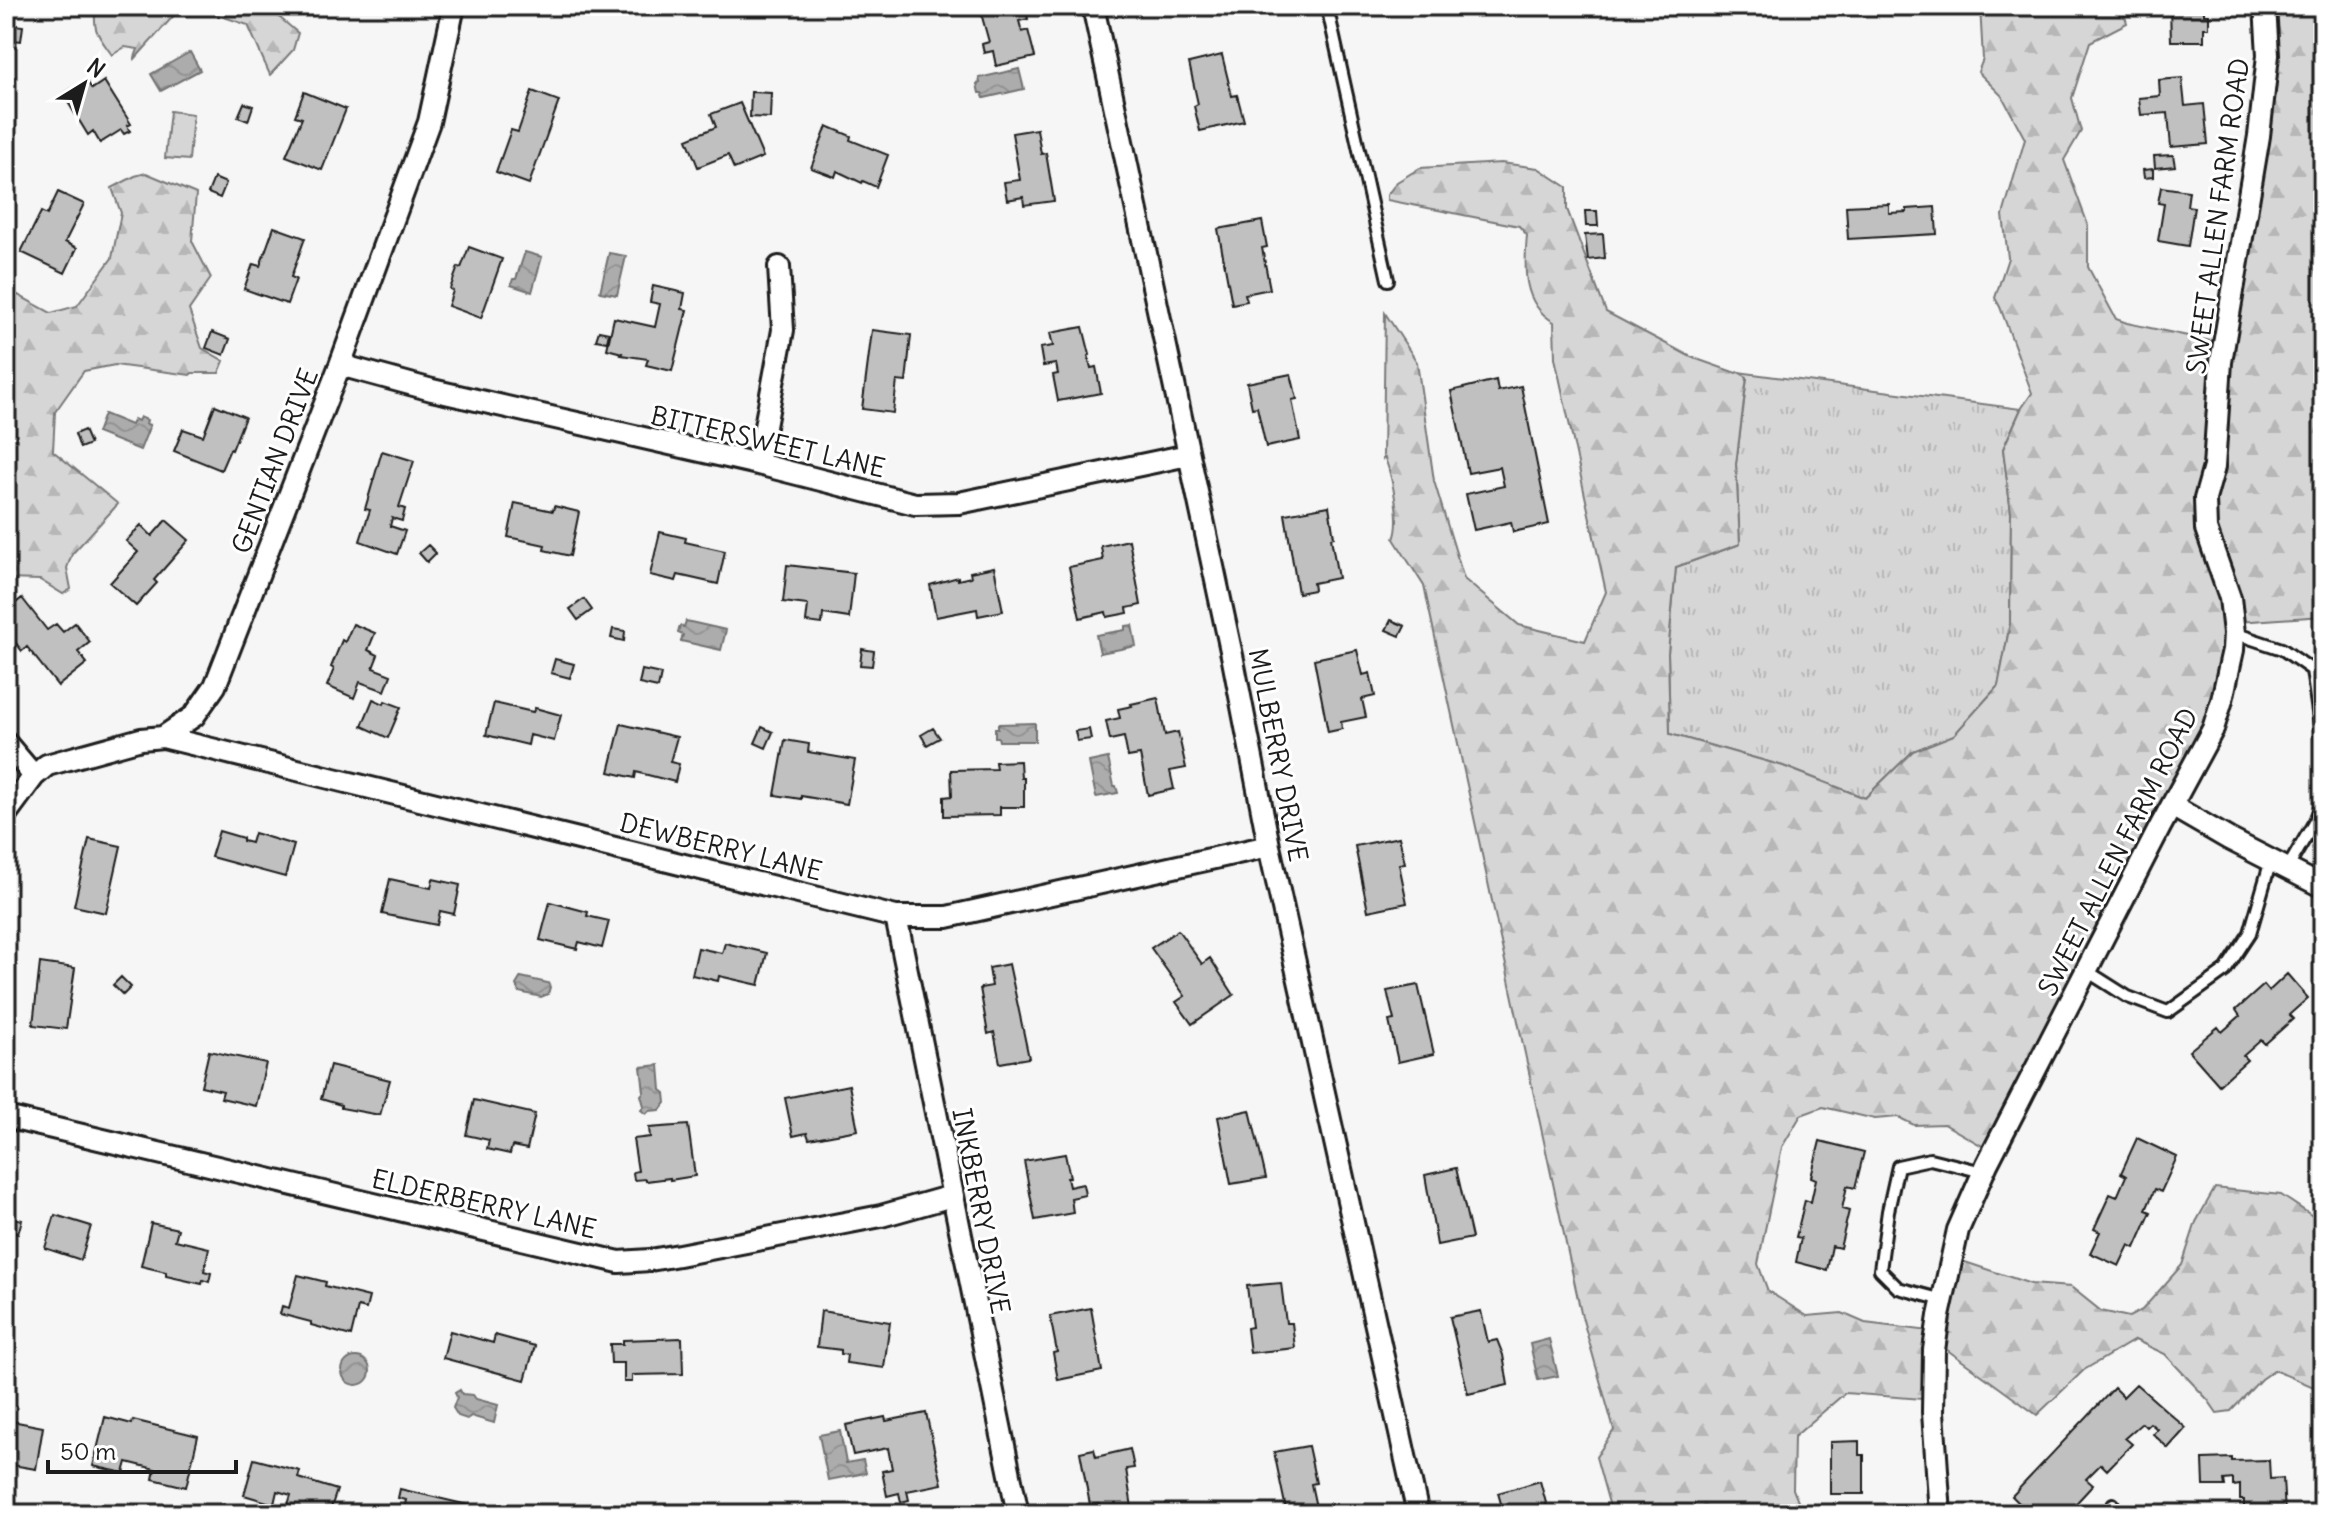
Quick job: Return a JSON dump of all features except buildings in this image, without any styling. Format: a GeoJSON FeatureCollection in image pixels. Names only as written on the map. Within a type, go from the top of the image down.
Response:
{"type":"FeatureCollection","features":[{"type":"Feature","properties":{"kind":"street","name":"GENTIAN DRIVE"},"geometry":{"type":"LineString","coordinates":[[6,814],[34,776],[47,765],[141,739],[163,737],[194,716],[215,686],[340,365],[429,122],[454,6]]}},
{"type":"Feature","properties":{"kind":"street","name":"MULBERRY DRIVE"},"geometry":{"type":"LineString","coordinates":[[1093,6],[1233,660],[1269,846],[1418,1514]]}},
{"type":"Feature","properties":{"kind":"street","name":"SWEET ALLEN FARM ROAD"},"geometry":{"type":"LineString","coordinates":[[1940,1514],[1933,1412],[1934,1350],[1958,1230],[1983,1172],[2213,729],[2233,650],[2230,598],[2206,529],[2205,507],[2214,467],[2221,362],[2259,136],[2268,55],[2265,6]]}},
{"type":"Feature","properties":{"kind":"street"},"geometry":{"type":"LineString","coordinates":[[758,464],[783,330],[779,267]]}},
{"type":"Feature","properties":{"kind":"street","name":"BITTERSWEET LANE"},"geometry":{"type":"LineString","coordinates":[[340,365],[432,390],[758,464],[915,504],[959,503],[1188,455]]}},
{"type":"Feature","properties":{"kind":"street","name":"DEWBERRY LANE"},"geometry":{"type":"LineString","coordinates":[[163,737],[896,917],[947,917],[1269,846]]}},
{"type":"Feature","properties":{"kind":"street"},"geometry":{"type":"LineString","coordinates":[[6,743],[34,776]]}},
{"type":"Feature","properties":{"kind":"street"},"geometry":{"type":"LineString","coordinates":[[2172,806],[2323,887]]}},
{"type":"Feature","properties":{"kind":"street","name":"INKBERRY DRIVE"},"geometry":{"type":"LineString","coordinates":[[896,917],[1018,1514]]}},
{"type":"Feature","properties":{"kind":"street","name":"ELDERBERRY LANE"},"geometry":{"type":"LineString","coordinates":[[6,1117],[619,1262],[650,1260],[881,1216],[952,1196]]}},
{"type":"Feature","properties":{"kind":"lane"},"geometry":{"type":"LineString","coordinates":[[1327,6],[1388,280]]}},
{"type":"Feature","properties":{"kind":"lane"},"geometry":{"type":"LineString","coordinates":[[2234,633],[2282,649],[2312,670],[2323,747]]}},
{"type":"Feature","properties":{"kind":"lane"},"geometry":{"type":"LineString","coordinates":[[2087,971],[2128,997],[2168,1012],[2225,971],[2250,933],[2279,864],[2315,821],[2323,800]]}},
{"type":"Feature","properties":{"kind":"lane"},"geometry":{"type":"LineString","coordinates":[[1943,1300],[1898,1288],[1880,1270],[1898,1166],[1930,1159],[1983,1172]]}},
{"type":"Feature","properties":{"kind":"green space"},"geometry":{"type":"Polygon","coordinates":[[[96,6],[266,6],[298,33],[293,50],[270,75],[248,25],[212,13],[176,13],[134,60],[138,49],[125,47],[112,55],[97,32],[96,6]]]}},
{"type":"Feature","properties":{"kind":"green space"},"geometry":{"type":"Polygon","coordinates":[[[1980,6],[2122,6],[2127,23],[2090,42],[2072,98],[2081,131],[2064,160],[2088,225],[2088,267],[2116,319],[2225,344],[2268,6],[2323,6],[2323,616],[2238,622],[2229,682],[1993,1152],[1944,1124],[1914,1125],[1898,1117],[1875,1119],[1823,1107],[1801,1115],[1782,1147],[1758,1264],[1768,1291],[1807,1316],[1842,1313],[1865,1323],[1929,1331],[1956,1259],[2031,1284],[2071,1287],[2101,1311],[2129,1317],[2142,1310],[2182,1265],[2196,1222],[2215,1188],[2281,1195],[2323,1223],[2323,1391],[2274,1370],[2261,1379],[2231,1411],[2217,1413],[2165,1354],[2135,1340],[2084,1370],[2037,1415],[1939,1344],[1935,1400],[1845,1393],[1794,1437],[1793,1489],[1803,1514],[1612,1514],[1596,1457],[1614,1430],[1581,1313],[1424,586],[1394,539],[1397,521],[1395,499],[1388,466],[1383,459],[1385,313],[1417,362],[1434,481],[1464,579],[1519,625],[1585,641],[1606,592],[1555,358],[1554,322],[1536,305],[1527,284],[1527,235],[1519,226],[1387,200],[1387,195],[1397,182],[1420,168],[1501,163],[1538,168],[1567,187],[1567,209],[1606,312],[1691,357],[1747,377],[1736,464],[1740,544],[1676,567],[1668,653],[1670,734],[1783,766],[1865,798],[1913,751],[1954,735],[1998,686],[2010,624],[2011,513],[2003,449],[2021,409],[2032,393],[1995,298],[2008,258],[2003,215],[2025,139],[2002,96],[1978,72],[1983,59],[1980,6]]]}},
{"type":"Feature","properties":{"kind":"green space"},"geometry":{"type":"Polygon","coordinates":[[[170,111],[193,114],[189,160],[165,158],[170,111]]]}},
{"type":"Feature","properties":{"kind":"green space"},"geometry":{"type":"Polygon","coordinates":[[[146,173],[196,194],[192,241],[211,278],[189,310],[202,348],[224,361],[219,373],[190,375],[115,365],[84,371],[55,412],[53,451],[118,504],[72,554],[67,568],[71,589],[63,594],[40,580],[6,579],[6,314],[9,290],[51,313],[77,306],[112,258],[121,213],[112,188],[146,173]]]}},
{"type":"Feature","properties":{"kind":"green space"},"geometry":{"type":"Polygon","coordinates":[[[1738,372],[2021,409],[2003,449],[2011,513],[2010,624],[1998,686],[1954,735],[1913,751],[1865,798],[1783,766],[1670,734],[1668,653],[1676,567],[1740,544],[1736,464],[1747,378],[1738,372]]]}},
{"type":"Feature","properties":{"kind":"water"},"geometry":{"type":"Polygon","coordinates":[[[190,52],[200,70],[161,91],[151,74],[190,52]]]}},
{"type":"Feature","properties":{"kind":"water"},"geometry":{"type":"Polygon","coordinates":[[[1019,69],[1024,89],[984,98],[979,93],[979,78],[1019,69]]]}},
{"type":"Feature","properties":{"kind":"water"},"geometry":{"type":"Polygon","coordinates":[[[525,252],[542,257],[532,292],[511,285],[525,252]]]}},
{"type":"Feature","properties":{"kind":"water"},"geometry":{"type":"Polygon","coordinates":[[[609,253],[626,256],[617,295],[600,292],[609,253]]]}},
{"type":"Feature","properties":{"kind":"water"},"geometry":{"type":"Polygon","coordinates":[[[104,414],[131,425],[134,419],[138,421],[140,417],[147,420],[146,424],[150,425],[140,450],[97,433],[104,414]]]}},
{"type":"Feature","properties":{"kind":"water"},"geometry":{"type":"Polygon","coordinates":[[[686,621],[726,630],[721,650],[681,641],[683,635],[678,633],[686,621]]]}},
{"type":"Feature","properties":{"kind":"water"},"geometry":{"type":"Polygon","coordinates":[[[1132,625],[1136,646],[1100,653],[1096,635],[1125,630],[1125,626],[1132,625]]]}},
{"type":"Feature","properties":{"kind":"water"},"geometry":{"type":"Polygon","coordinates":[[[1035,723],[1035,741],[999,741],[995,737],[998,724],[1035,723]]]}},
{"type":"Feature","properties":{"kind":"water"},"geometry":{"type":"Polygon","coordinates":[[[1108,758],[1118,793],[1096,797],[1089,762],[1108,758]]]}},
{"type":"Feature","properties":{"kind":"water"},"geometry":{"type":"Polygon","coordinates":[[[521,977],[548,983],[548,994],[541,997],[519,992],[516,985],[521,977]]]}},
{"type":"Feature","properties":{"kind":"water"},"geometry":{"type":"Polygon","coordinates":[[[659,1065],[661,1090],[665,1093],[666,1103],[660,1110],[646,1114],[641,1110],[644,1106],[641,1095],[644,1092],[641,1067],[659,1065]]]}},
{"type":"Feature","properties":{"kind":"water"},"geometry":{"type":"Polygon","coordinates":[[[1549,1339],[1558,1376],[1538,1380],[1530,1344],[1549,1339]]]}},
{"type":"Feature","properties":{"kind":"water"},"geometry":{"type":"Polygon","coordinates":[[[356,1357],[366,1361],[370,1371],[366,1381],[356,1385],[346,1381],[342,1371],[346,1361],[356,1357]]]}},
{"type":"Feature","properties":{"kind":"water"},"geometry":{"type":"Polygon","coordinates":[[[460,1390],[462,1394],[498,1405],[494,1423],[471,1416],[467,1419],[458,1416],[453,1408],[457,1397],[455,1393],[460,1390]]]}},
{"type":"Feature","properties":{"kind":"water"},"geometry":{"type":"Polygon","coordinates":[[[840,1431],[846,1463],[863,1460],[866,1473],[828,1480],[819,1435],[840,1431]]]}}]}
